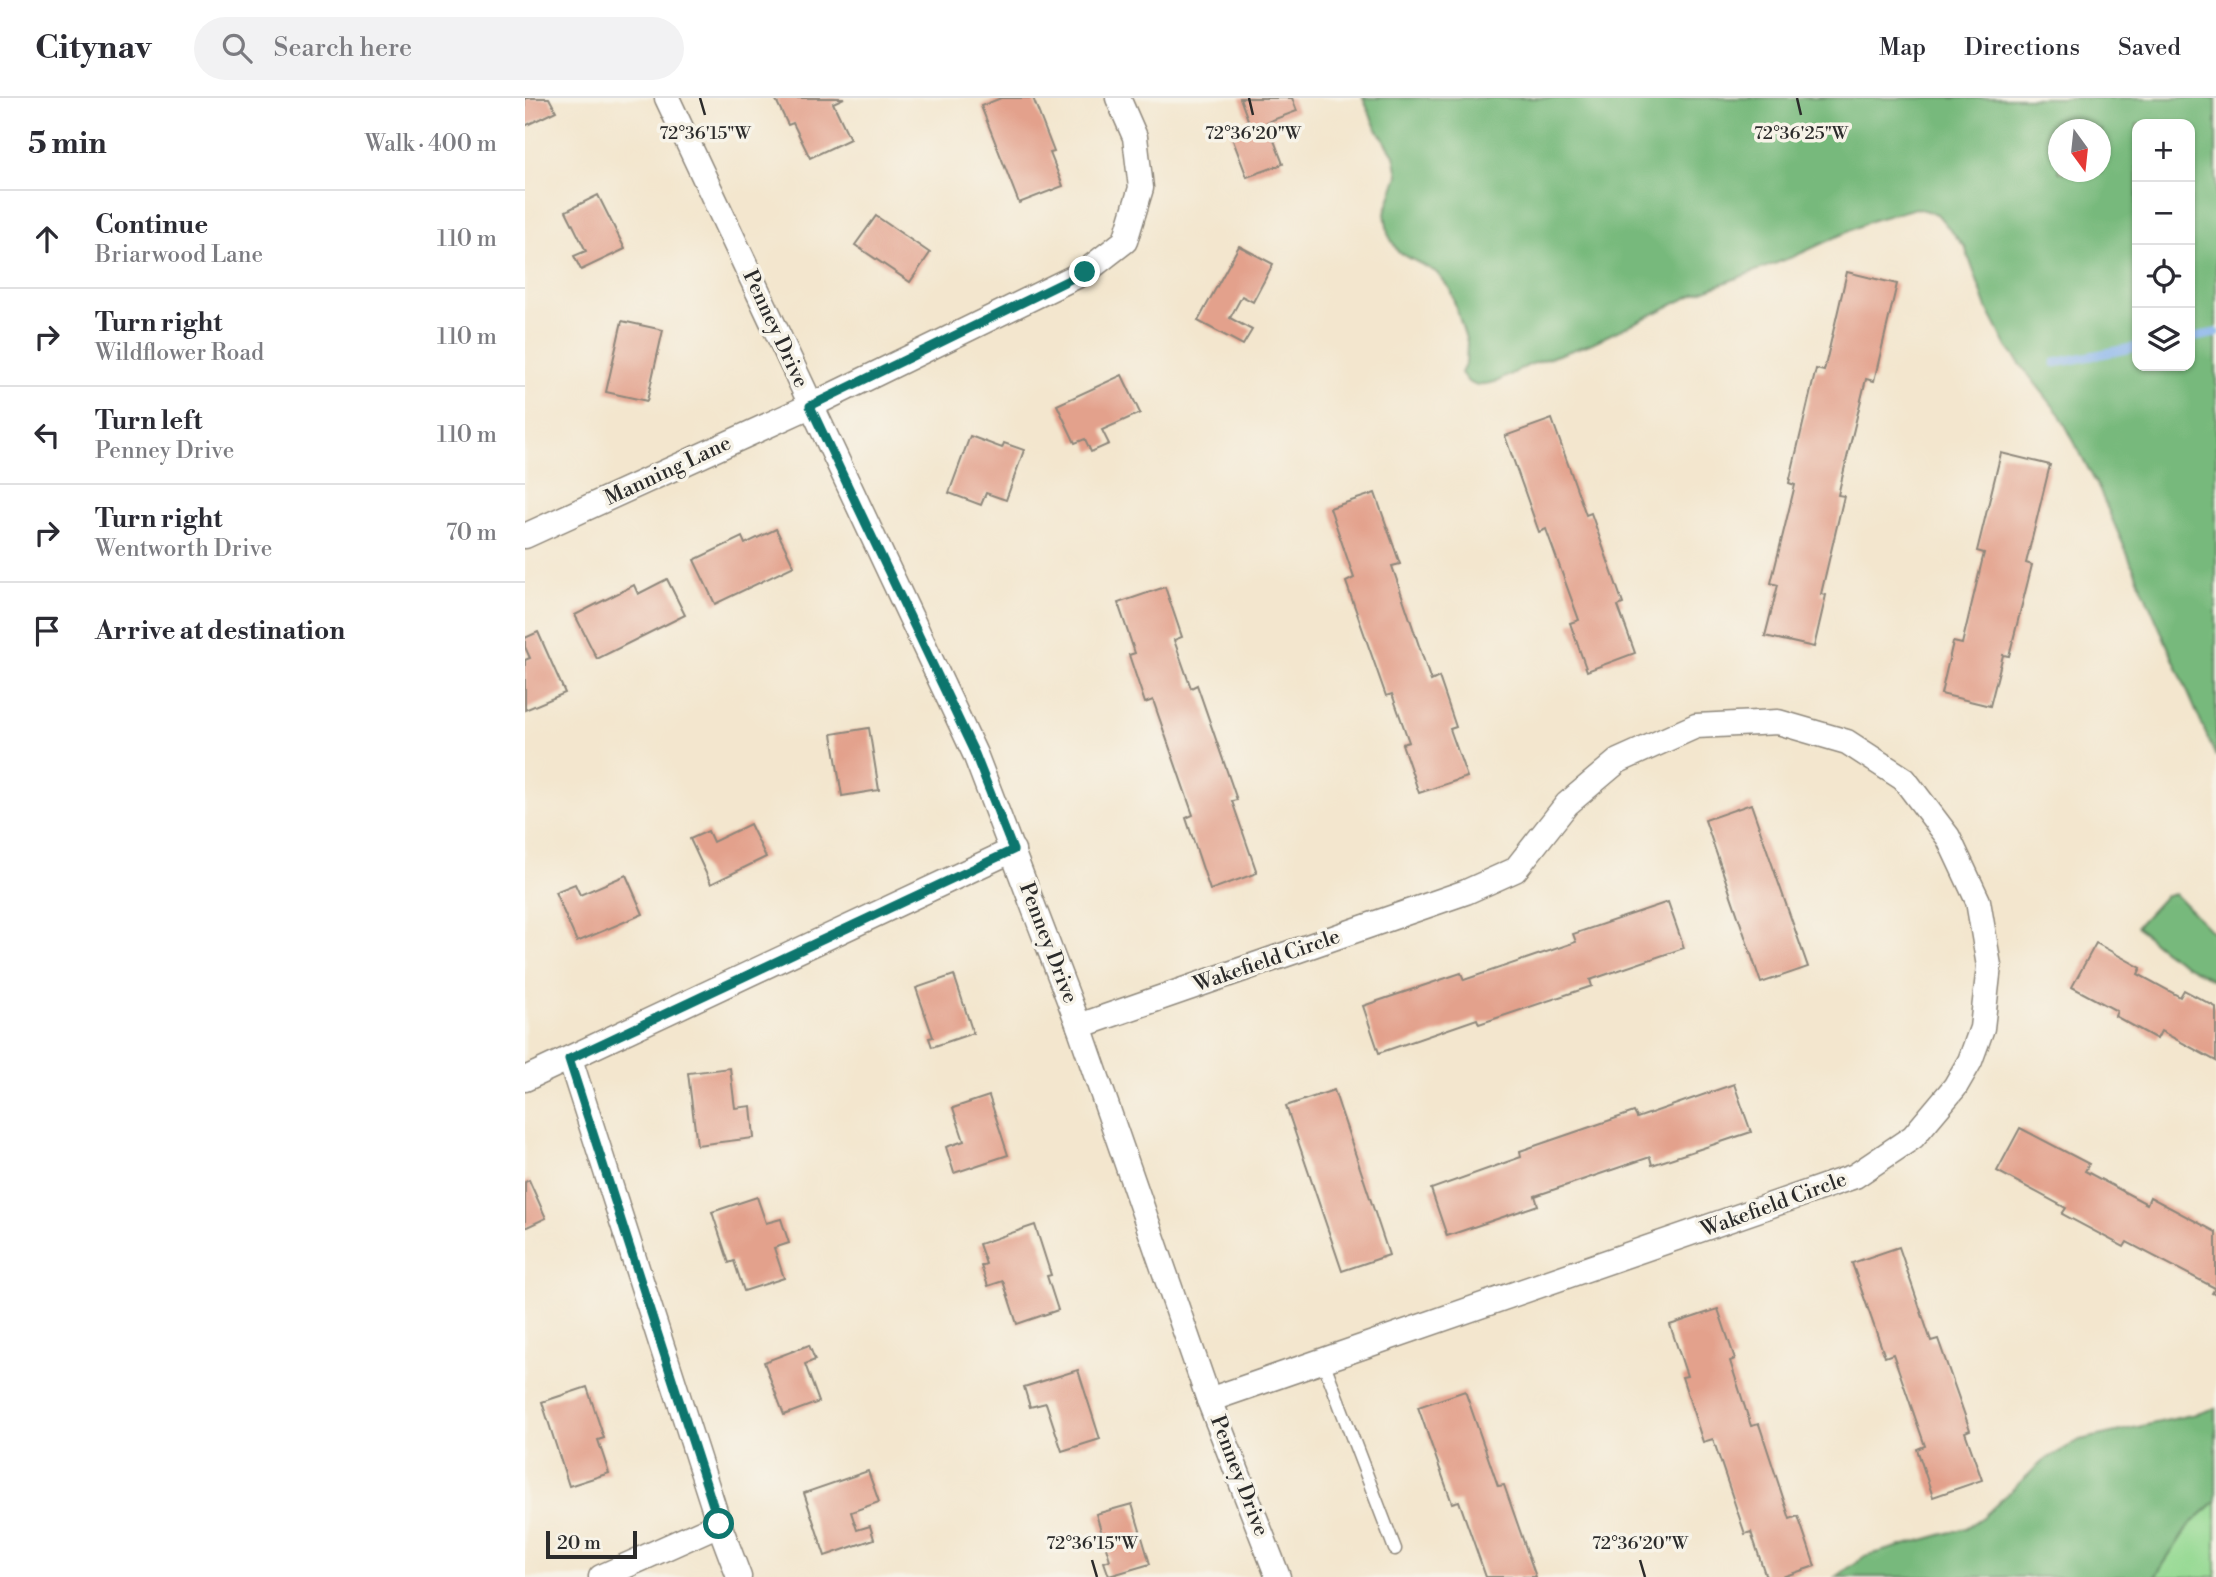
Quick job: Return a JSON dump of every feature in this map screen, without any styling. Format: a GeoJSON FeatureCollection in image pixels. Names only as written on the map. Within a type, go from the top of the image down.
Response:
{"type":"FeatureCollection","features":[{"type":"Feature","properties":{"kind":"street","name":"Penney Drive"},"geometry":{"type":"LineString","coordinates":[[667,98],[975,754],[1079,1026],[1209,1400],[1278,1577]]}},
{"type":"Feature","properties":{"kind":"street","name":"Manning Lane"},"geometry":{"type":"LineString","coordinates":[[525,536],[810,406],[1085,272],[1125,241],[1142,188],[1135,138],[1118,98]]}},
{"type":"Feature","properties":{"kind":"street","name":"Wakefield Circle"},"geometry":{"type":"LineString","coordinates":[[1079,1026],[1466,892],[1515,870],[1567,804],[1618,761],[1696,726],[1778,722],[1847,742],[1904,779],[1948,837],[1978,901],[1989,965],[1982,1028],[1970,1061],[1955,1087],[1913,1137],[1855,1176],[1209,1400]]}},
{"type":"Feature","properties":{"kind":"street"},"geometry":{"type":"LineString","coordinates":[[525,1079],[1013,850]]}},
{"type":"Feature","properties":{"kind":"street"},"geometry":{"type":"LineString","coordinates":[[569,1059],[719,1524],[739,1577]]}},
{"type":"Feature","properties":{"kind":"street"},"geometry":{"type":"LineString","coordinates":[[601,1577],[719,1524]]}},
{"type":"Feature","properties":{"kind":"lane"},"geometry":{"type":"LineString","coordinates":[[1324,1361],[1395,1549]]}},
{"type":"Feature","properties":{"kind":"green space"},"geometry":{"type":"Polygon","coordinates":[[[1363,98],[2216,98],[2216,757],[2099,489],[2060,415],[2007,347],[1987,308],[1965,247],[1937,214],[1916,208],[1873,220],[1795,256],[1695,294],[1590,344],[1529,365],[1498,381],[1477,386],[1468,382],[1461,373],[1466,363],[1467,342],[1450,289],[1436,272],[1398,252],[1388,234],[1385,213],[1398,175],[1394,155],[1375,126],[1363,98]]]}},
{"type":"Feature","properties":{"kind":"green space"},"geometry":{"type":"Polygon","coordinates":[[[2175,894],[2216,933],[2216,981],[2174,958],[2137,926],[2165,896],[2175,894]]]}},
{"type":"Feature","properties":{"kind":"green space"},"geometry":{"type":"Polygon","coordinates":[[[2216,1408],[2216,1501],[2190,1524],[2155,1577],[1836,1577],[1865,1556],[1966,1528],[1983,1517],[2043,1461],[2080,1440],[2216,1408]]]}},
{"type":"Feature","properties":{"kind":"green space"},"geometry":{"type":"Polygon","coordinates":[[[2216,1501],[2216,1577],[2155,1577],[2190,1524],[2216,1501]]]}},
{"type":"Feature","properties":{"kind":"building"},"geometry":{"type":"Polygon","coordinates":[[[525,98],[549,98],[556,111],[525,126],[525,98]]]}},
{"type":"Feature","properties":{"kind":"building"},"geometry":{"type":"Polygon","coordinates":[[[775,98],[844,98],[833,103],[850,139],[810,158],[793,123],[788,125],[775,98]]]}},
{"type":"Feature","properties":{"kind":"building"},"geometry":{"type":"Polygon","coordinates":[[[1001,98],[1033,98],[1054,152],[1050,153],[1063,186],[1019,203],[981,106],[1001,98]]]}},
{"type":"Feature","properties":{"kind":"building"},"geometry":{"type":"Polygon","coordinates":[[[1240,98],[1292,98],[1297,111],[1267,122],[1283,164],[1247,177],[1231,135],[1251,128],[1240,98]]]}},
{"type":"Feature","properties":{"kind":"building"},"geometry":{"type":"Polygon","coordinates":[[[598,195],[625,249],[581,270],[574,256],[586,251],[566,211],[598,195]]]}},
{"type":"Feature","properties":{"kind":"building"},"geometry":{"type":"Polygon","coordinates":[[[876,216],[930,253],[910,282],[855,245],[876,216]]]}},
{"type":"Feature","properties":{"kind":"building"},"geometry":{"type":"Polygon","coordinates":[[[1239,246],[1273,264],[1253,302],[1242,296],[1230,318],[1252,330],[1243,345],[1198,321],[1239,246]]]}},
{"type":"Feature","properties":{"kind":"building"},"geometry":{"type":"Polygon","coordinates":[[[1847,272],[1897,284],[1874,381],[1866,379],[1838,495],[1844,496],[1821,594],[1826,595],[1814,647],[1765,636],[1778,585],[1771,583],[1795,485],[1789,483],[1816,369],[1824,371],[1847,272]]]}},
{"type":"Feature","properties":{"kind":"building"},"geometry":{"type":"Polygon","coordinates":[[[622,321],[663,330],[647,401],[606,392],[622,321]]]}},
{"type":"Feature","properties":{"kind":"building"},"geometry":{"type":"Polygon","coordinates":[[[1122,375],[1140,413],[1102,430],[1109,444],[1091,452],[1085,439],[1075,443],[1057,405],[1122,375]]]}},
{"type":"Feature","properties":{"kind":"building"},"geometry":{"type":"Polygon","coordinates":[[[1552,419],[1586,515],[1591,513],[1623,604],[1618,606],[1635,653],[1587,671],[1570,623],[1579,620],[1546,529],[1539,532],[1505,436],[1552,419]]]}},
{"type":"Feature","properties":{"kind":"building"},"geometry":{"type":"Polygon","coordinates":[[[970,436],[1002,448],[1004,443],[1024,450],[1006,500],[986,493],[981,505],[949,493],[970,436]]]}},
{"type":"Feature","properties":{"kind":"building"},"geometry":{"type":"Polygon","coordinates":[[[2001,453],[2050,465],[2026,563],[2032,565],[2009,656],[2003,655],[1990,706],[1941,694],[1953,642],[1962,644],[1984,553],[1977,551],[2001,453]]]}},
{"type":"Feature","properties":{"kind":"building"},"geometry":{"type":"Polygon","coordinates":[[[1375,493],[1400,564],[1392,566],[1431,681],[1439,677],[1456,727],[1450,729],[1467,777],[1419,793],[1402,744],[1409,742],[1392,694],[1386,696],[1346,582],[1354,578],[1330,508],[1375,493]]]}},
{"type":"Feature","properties":{"kind":"building"},"geometry":{"type":"Polygon","coordinates":[[[776,529],[794,566],[715,604],[694,560],[742,537],[745,544],[776,529]]]}},
{"type":"Feature","properties":{"kind":"building"},"geometry":{"type":"Polygon","coordinates":[[[667,579],[685,615],[597,659],[575,615],[634,585],[638,594],[667,579]]]}},
{"type":"Feature","properties":{"kind":"building"},"geometry":{"type":"Polygon","coordinates":[[[1165,587],[1182,637],[1174,640],[1191,688],[1197,685],[1237,800],[1232,801],[1257,873],[1210,890],[1186,818],[1193,815],[1153,700],[1145,703],[1129,655],[1135,653],[1118,603],[1165,587]]]}},
{"type":"Feature","properties":{"kind":"building"},"geometry":{"type":"Polygon","coordinates":[[[538,632],[565,693],[525,710],[525,660],[530,658],[525,647],[525,638],[538,632]]]}},
{"type":"Feature","properties":{"kind":"building"},"geometry":{"type":"Polygon","coordinates":[[[869,728],[879,790],[842,796],[832,734],[869,728]]]}},
{"type":"Feature","properties":{"kind":"building"},"geometry":{"type":"Polygon","coordinates":[[[1751,804],[1808,967],[1761,983],[1705,820],[1751,804]]]}},
{"type":"Feature","properties":{"kind":"building"},"geometry":{"type":"Polygon","coordinates":[[[750,824],[766,857],[711,884],[690,839],[708,831],[713,842],[750,824]]]}},
{"type":"Feature","properties":{"kind":"building"},"geometry":{"type":"Polygon","coordinates":[[[626,875],[643,914],[577,942],[555,892],[575,884],[580,895],[626,875]]]}},
{"type":"Feature","properties":{"kind":"building"},"geometry":{"type":"Polygon","coordinates":[[[1668,902],[1684,948],[1590,980],[1592,986],[1479,1024],[1477,1019],[1379,1053],[1363,1006],[1461,973],[1464,980],[1576,942],[1573,934],[1668,902]]]}},
{"type":"Feature","properties":{"kind":"building"},"geometry":{"type":"Polygon","coordinates":[[[2096,943],[2141,968],[2138,974],[2180,997],[2184,990],[2216,1007],[2216,1061],[2161,1031],[2157,1039],[2115,1016],[2117,1011],[2072,987],[2096,943]]]}},
{"type":"Feature","properties":{"kind":"building"},"geometry":{"type":"Polygon","coordinates":[[[954,975],[973,1033],[932,1047],[929,1038],[933,1037],[916,988],[954,975]]]}},
{"type":"Feature","properties":{"kind":"building"},"geometry":{"type":"Polygon","coordinates":[[[730,1068],[735,1108],[751,1106],[754,1138],[697,1145],[688,1073],[730,1068]]]}},
{"type":"Feature","properties":{"kind":"building"},"geometry":{"type":"Polygon","coordinates":[[[1734,1084],[1751,1132],[1652,1165],[1650,1157],[1535,1196],[1538,1205],[1447,1236],[1431,1189],[1521,1157],[1520,1151],[1634,1112],[1637,1118],[1734,1084]]]}},
{"type":"Feature","properties":{"kind":"building"},"geometry":{"type":"Polygon","coordinates":[[[1334,1090],[1389,1255],[1342,1271],[1286,1106],[1334,1090]]]}},
{"type":"Feature","properties":{"kind":"building"},"geometry":{"type":"Polygon","coordinates":[[[989,1096],[1008,1155],[954,1173],[946,1147],[964,1141],[953,1108],[989,1096]]]}},
{"type":"Feature","properties":{"kind":"building"},"geometry":{"type":"Polygon","coordinates":[[[2020,1128],[2089,1164],[2085,1171],[2147,1204],[2150,1197],[2216,1232],[2216,1295],[2212,1293],[2215,1288],[2127,1242],[2124,1247],[2062,1214],[2066,1208],[1997,1171],[2020,1128]]]}},
{"type":"Feature","properties":{"kind":"building"},"geometry":{"type":"Polygon","coordinates":[[[529,1180],[546,1218],[525,1228],[525,1182],[529,1180]]]}},
{"type":"Feature","properties":{"kind":"building"},"geometry":{"type":"Polygon","coordinates":[[[757,1197],[766,1223],[781,1219],[789,1243],[774,1248],[784,1278],[744,1291],[734,1261],[729,1263],[712,1212],[757,1197]]]}},
{"type":"Feature","properties":{"kind":"building"},"geometry":{"type":"Polygon","coordinates":[[[1035,1225],[1051,1275],[1047,1276],[1058,1310],[1017,1324],[1003,1281],[988,1286],[981,1266],[986,1264],[979,1244],[1035,1225]]]}},
{"type":"Feature","properties":{"kind":"building"},"geometry":{"type":"Polygon","coordinates":[[[1899,1247],[1931,1341],[1938,1339],[1970,1430],[1965,1432],[1982,1480],[1933,1497],[1917,1449],[1925,1446],[1893,1354],[1885,1357],[1852,1263],[1899,1247]]]}},
{"type":"Feature","properties":{"kind":"building"},"geometry":{"type":"Polygon","coordinates":[[[1718,1309],[1735,1359],[1730,1361],[1751,1426],[1759,1424],[1790,1519],[1798,1516],[1815,1566],[1782,1577],[1766,1577],[1751,1532],[1745,1534],[1713,1439],[1703,1442],[1682,1377],[1687,1376],[1670,1325],[1718,1309]]]}},
{"type":"Feature","properties":{"kind":"building"},"geometry":{"type":"Polygon","coordinates":[[[809,1345],[815,1360],[805,1364],[819,1402],[784,1415],[764,1362],[809,1345]]]}},
{"type":"Feature","properties":{"kind":"building"},"geometry":{"type":"Polygon","coordinates":[[[1078,1370],[1100,1439],[1062,1451],[1046,1403],[1030,1407],[1024,1387],[1078,1370]]]}},
{"type":"Feature","properties":{"kind":"building"},"geometry":{"type":"Polygon","coordinates":[[[587,1387],[604,1438],[598,1440],[609,1473],[569,1486],[542,1402],[587,1387]]]}},
{"type":"Feature","properties":{"kind":"building"},"geometry":{"type":"Polygon","coordinates":[[[1465,1391],[1498,1486],[1504,1485],[1536,1577],[1486,1577],[1459,1501],[1452,1503],[1418,1407],[1465,1391]]]}},
{"type":"Feature","properties":{"kind":"building"},"geometry":{"type":"Polygon","coordinates":[[[868,1471],[879,1502],[851,1512],[857,1530],[870,1526],[874,1539],[825,1556],[804,1493],[868,1471]]]}},
{"type":"Feature","properties":{"kind":"building"},"geometry":{"type":"Polygon","coordinates":[[[1132,1504],[1150,1564],[1109,1576],[1104,1562],[1110,1560],[1096,1514],[1132,1504]]]}},
{"type":"Feature","properties":{"kind":"waterway"},"geometry":{"type":"LineString","coordinates":[[2195,337],[2216,333]]}},
{"type":"Feature","properties":{"kind":"waterway"},"geometry":{"type":"LineString","coordinates":[[2055,363],[2132,348]]}},
{"type":"Feature","properties":{"kind":"route"},"geometry":{"type":"LineString","coordinates":[[719,1524],[569,1059],[1013,850],[975,754],[810,406],[1085,272]]}}]}
